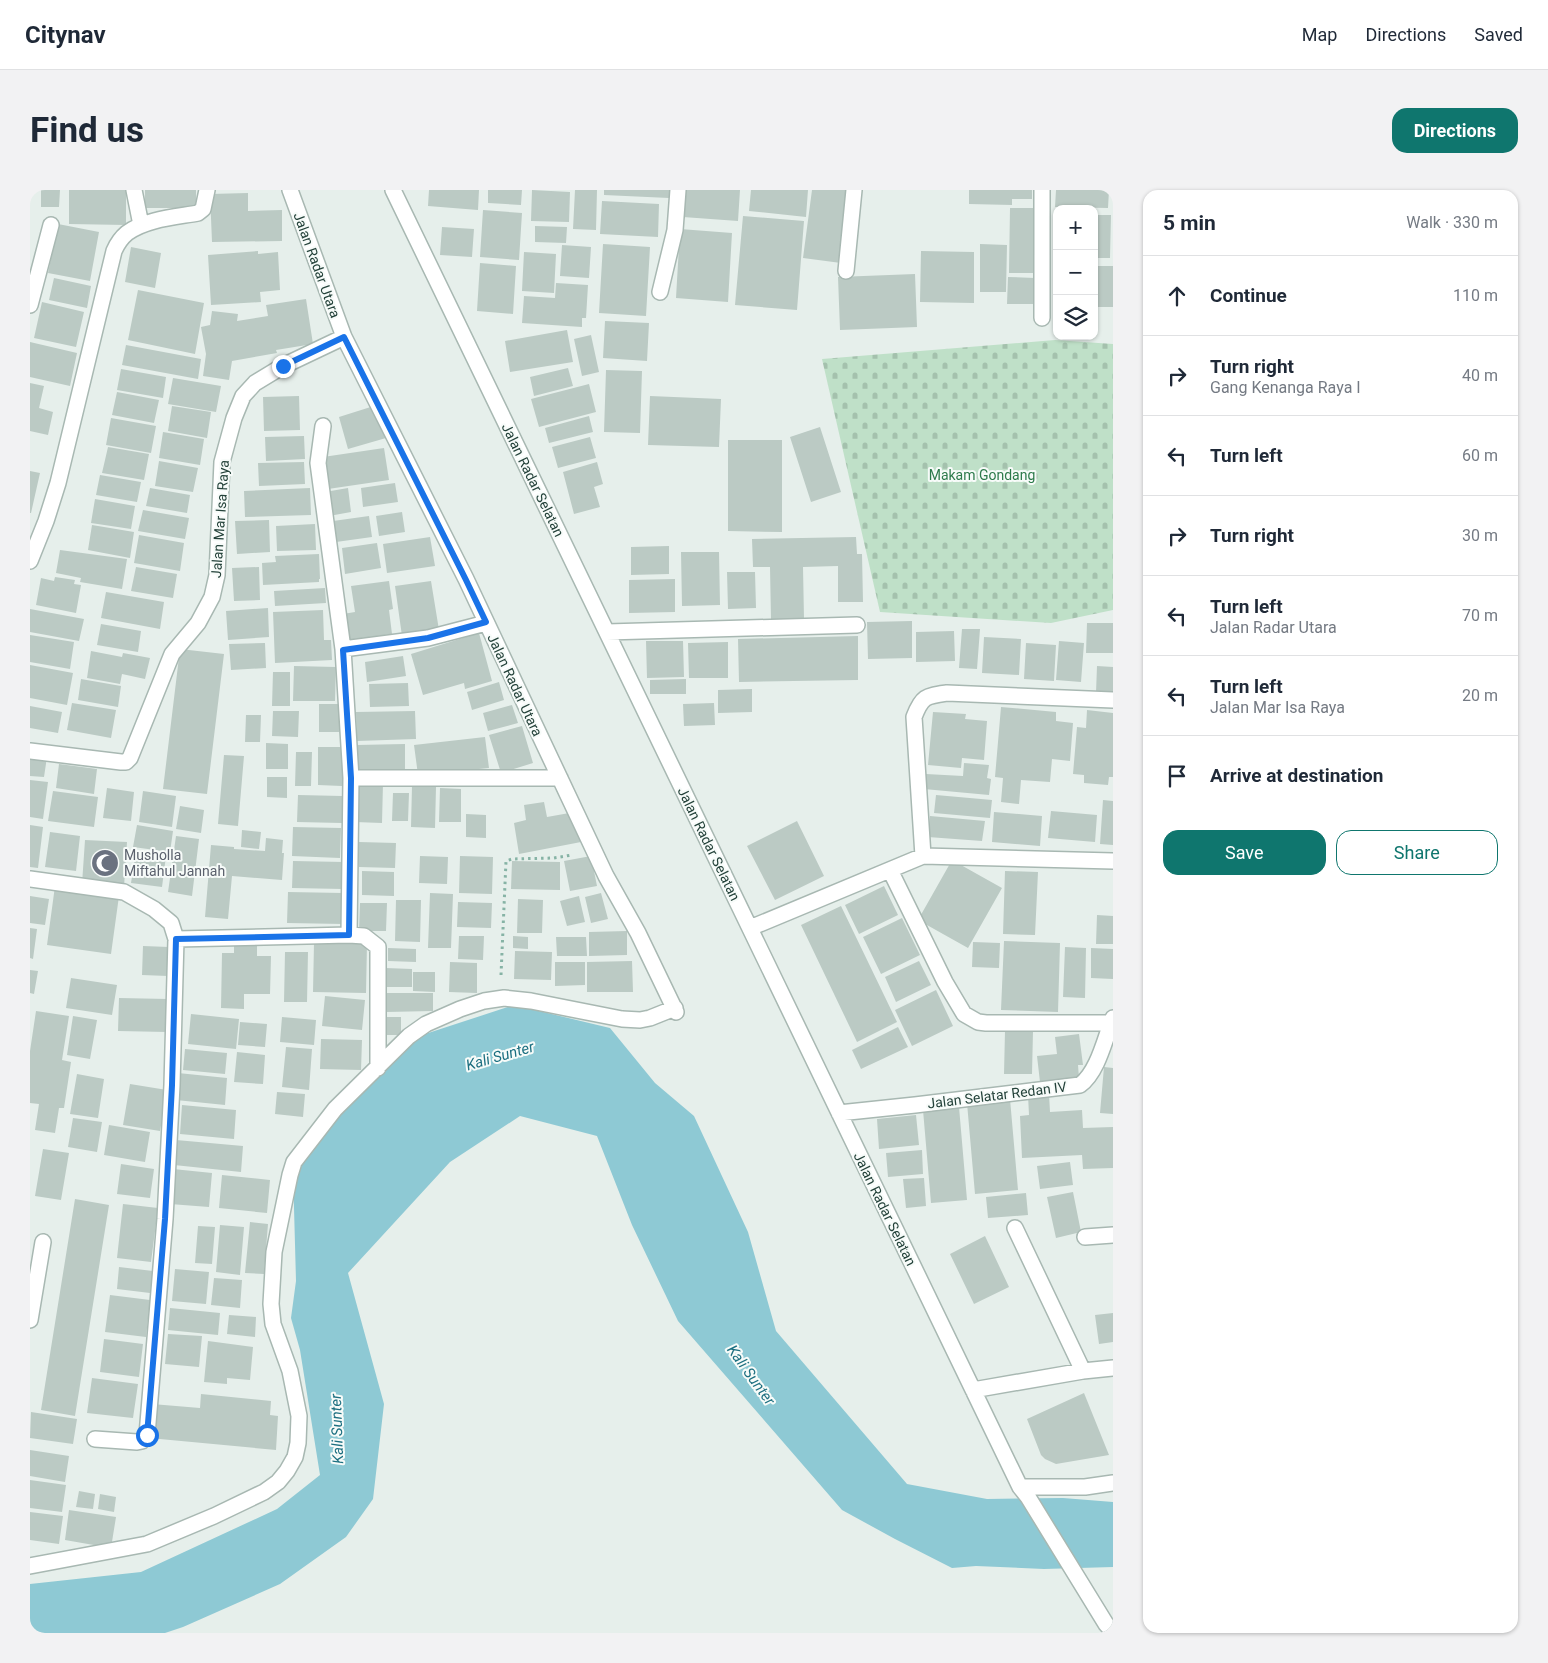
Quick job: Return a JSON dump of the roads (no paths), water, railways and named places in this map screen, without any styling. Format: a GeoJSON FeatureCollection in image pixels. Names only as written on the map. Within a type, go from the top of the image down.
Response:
{"type":"FeatureCollection","features":[{"type":"Feature","properties":{"kind":"street"},"geometry":{"type":"LineString","coordinates":[[134,190],[140,226]]}},
{"type":"Feature","properties":{"kind":"street"},"geometry":{"type":"LineString","coordinates":[[30,561],[46,522],[58,483],[114,251],[119,240],[140,226],[198,213],[203,209],[207,190]]}},
{"type":"Feature","properties":{"kind":"street","name":"Jalan Radar Utara"},"geometry":{"type":"LineString","coordinates":[[290,190],[344,337],[403,452],[486,622],[606,876],[638,933],[676,1010],[640,1020],[622,1019],[531,1001],[500,999],[484,1001],[426,1024],[410,1036],[378,1068]]}},
{"type":"Feature","properties":{"kind":"street","name":"Jalan Radar Selatan"},"geometry":{"type":"LineString","coordinates":[[393,190],[973,1390],[1024,1492],[1110,1628]]}},
{"type":"Feature","properties":{"kind":"street"},"geometry":{"type":"LineString","coordinates":[[660,292],[675,230],[678,190]]}},
{"type":"Feature","properties":{"kind":"street"},"geometry":{"type":"LineString","coordinates":[[846,272],[854,190]]}},
{"type":"Feature","properties":{"kind":"street"},"geometry":{"type":"LineString","coordinates":[[1042,190],[1042,318]]}},
{"type":"Feature","properties":{"kind":"street"},"geometry":{"type":"LineString","coordinates":[[30,305],[51,224]]}},
{"type":"Feature","properties":{"kind":"street","name":"Jalan Mar Isa Raya"},"geometry":{"type":"LineString","coordinates":[[30,750],[122,762],[126,762],[130,758],[172,654],[198,623],[212,597],[218,575],[222,462],[234,418],[243,396],[255,383],[283,366],[344,337]]}},
{"type":"Feature","properties":{"kind":"street"},"geometry":{"type":"LineString","coordinates":[[322,426],[318,463],[343,650],[351,778],[349,935]]}},
{"type":"Feature","properties":{"kind":"street"},"geometry":{"type":"LineString","coordinates":[[343,650],[428,638],[486,622]]}},
{"type":"Feature","properties":{"kind":"street"},"geometry":{"type":"LineString","coordinates":[[607,632],[858,625]]}},
{"type":"Feature","properties":{"kind":"street"},"geometry":{"type":"LineString","coordinates":[[923,856],[914,717],[919,706],[928,696],[947,693],[1113,700]]}},
{"type":"Feature","properties":{"kind":"street"},"geometry":{"type":"LineString","coordinates":[[351,778],[560,778]]}},
{"type":"Feature","properties":{"kind":"street"},"geometry":{"type":"LineString","coordinates":[[750,928],[923,856],[1113,861]]}},
{"type":"Feature","properties":{"kind":"street"},"geometry":{"type":"LineString","coordinates":[[890,870],[964,1014],[978,1022],[986,1023],[1112,1020]]}},
{"type":"Feature","properties":{"kind":"street"},"geometry":{"type":"LineString","coordinates":[[30,879],[124,892],[154,909],[171,923],[176,939],[172,1085],[165,1219],[147,1435],[142,1441],[137,1442],[95,1439]]}},
{"type":"Feature","properties":{"kind":"street"},"geometry":{"type":"LineString","coordinates":[[30,1566],[147,1544],[214,1516],[264,1492],[278,1482],[287,1471],[295,1456],[298,1443],[299,1416],[290,1371],[273,1324],[271,1304],[274,1252],[294,1162],[335,1109],[378,1068],[378,947],[364,936],[349,935],[176,939]]}},
{"type":"Feature","properties":{"kind":"street","name":"Jalan Selatar Redan IV"},"geometry":{"type":"LineString","coordinates":[[839,1113],[915,1106],[1080,1085],[1088,1079],[1094,1068],[1112,1020]]}},
{"type":"Feature","properties":{"kind":"street"},"geometry":{"type":"LineString","coordinates":[[1015,1228],[1083,1372]]}},
{"type":"Feature","properties":{"kind":"street"},"geometry":{"type":"LineString","coordinates":[[1085,1237],[1113,1235]]}},
{"type":"Feature","properties":{"kind":"street"},"geometry":{"type":"LineString","coordinates":[[30,1320],[43,1242]]}},
{"type":"Feature","properties":{"kind":"street"},"geometry":{"type":"LineString","coordinates":[[973,1390],[1113,1368]]}},
{"type":"Feature","properties":{"kind":"street"},"geometry":{"type":"LineString","coordinates":[[1024,1492],[1113,1483]]}},
{"type":"Feature","properties":{"kind":"water","name":"Kali Sunter"},"geometry":{"type":"Polygon","coordinates":[[[514,1005],[610,1028],[655,1083],[694,1116],[748,1232],[776,1331],[907,1484],[987,1499],[1063,1498],[1113,1502],[1113,1567],[1044,1569],[976,1566],[952,1568],[842,1510],[678,1321],[632,1225],[597,1136],[520,1116],[450,1162],[348,1273],[384,1404],[373,1499],[346,1537],[280,1584],[183,1627],[165,1633],[30,1633],[30,1584],[141,1572],[277,1509],[320,1475],[300,1350],[291,1318],[296,1281],[293,1171],[334,1118],[416,1037],[514,1005]]]}},
{"type":"Feature","properties":{"kind":"place","name":"Musholla Miftahul Jannah"},"geometry":{"type":"Point","coordinates":[105,863]}},
{"type":"Feature","properties":{"kind":"park label","name":"Makam Gondang"},"geometry":{"type":"Point","coordinates":[982,475]}}]}
